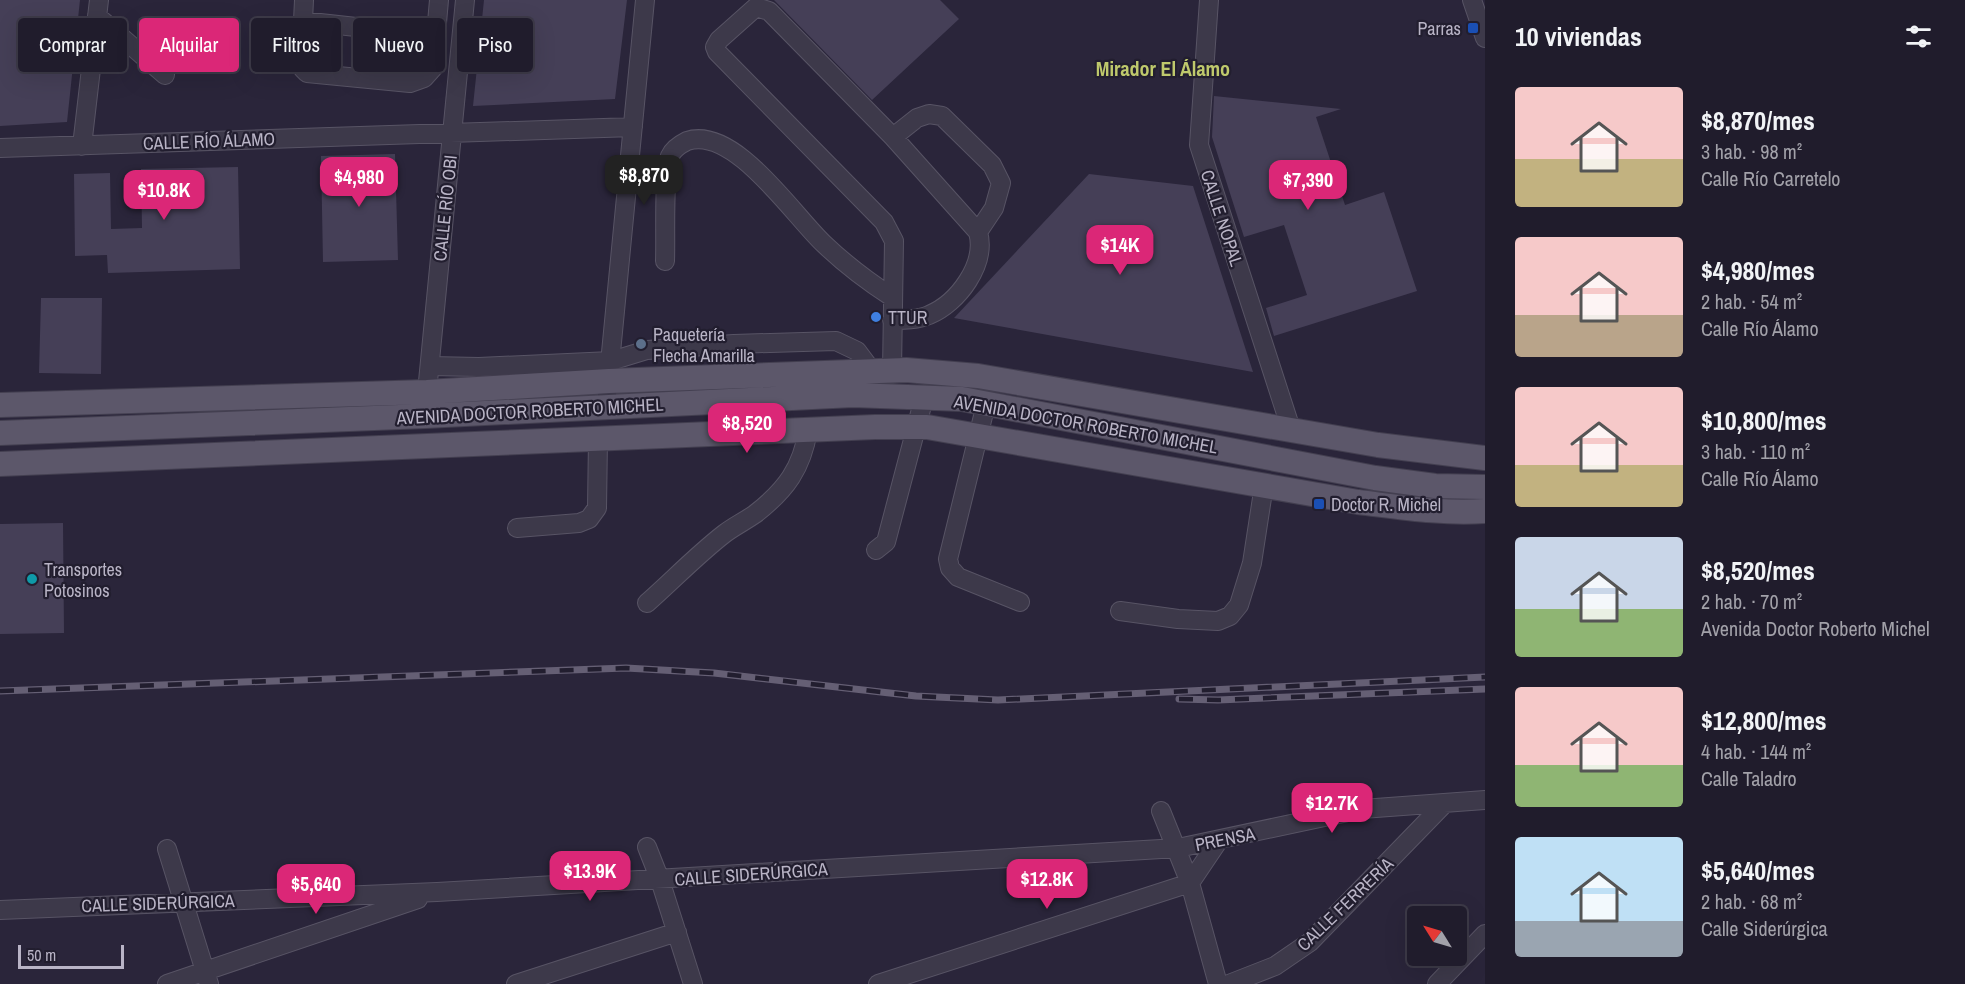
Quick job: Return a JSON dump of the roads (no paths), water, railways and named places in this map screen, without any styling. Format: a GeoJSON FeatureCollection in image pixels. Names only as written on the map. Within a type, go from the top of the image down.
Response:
{"type":"FeatureCollection","features":[{"type":"Feature","properties":{"kind":"main road","name":"AVENIDA DOCTOR ROBERTO MICHEL"},"geometry":{"type":"LineString","coordinates":[[0,405],[427,392],[610,371],[736,377],[882,371],[978,376],[1378,445],[1485,458]]}},
{"type":"Feature","properties":{"kind":"main road","name":"AVENIDA DOCTOR ROBERTO MICHEL"},"geometry":{"type":"LineString","coordinates":[[0,433],[606,408],[853,395],[962,399],[1375,478],[1436,486],[1485,487]]}},
{"type":"Feature","properties":{"kind":"main road","name":"AVENIDA DOCTOR ROBERTO MICHEL"},"geometry":{"type":"LineString","coordinates":[[0,464],[917,427],[979,434],[1358,502],[1419,510],[1464,513],[1485,511]]}},
{"type":"Feature","properties":{"kind":"street"},"geometry":{"type":"LineString","coordinates":[[302,18],[304,0]]}},
{"type":"Feature","properties":{"kind":"street"},"geometry":{"type":"LineString","coordinates":[[438,18],[439,0]]}},
{"type":"Feature","properties":{"kind":"street","name":"CALLE RÍO OBI"},"geometry":{"type":"LineString","coordinates":[[424,416],[465,0]]}},
{"type":"Feature","properties":{"kind":"street"},"geometry":{"type":"LineString","coordinates":[[606,408],[645,0]]}},
{"type":"Feature","properties":{"kind":"street","name":"CALLE NOPAL"},"geometry":{"type":"LineString","coordinates":[[1209,0],[1199,145],[1291,429]]}},
{"type":"Feature","properties":{"kind":"street"},"geometry":{"type":"LineString","coordinates":[[1472,0],[1485,38]]}},
{"type":"Feature","properties":{"kind":"street"},"geometry":{"type":"LineString","coordinates":[[429,366],[610,371],[647,350],[734,344],[836,341],[857,351],[882,371],[892,320],[894,241],[884,222],[719,55],[715,47],[716,43],[752,9],[760,6],[765,8],[893,137],[978,232],[981,253],[974,272],[957,294],[930,315],[916,319],[892,320]]}},
{"type":"Feature","properties":{"kind":"street"},"geometry":{"type":"LineString","coordinates":[[98,8],[165,75]]}},
{"type":"Feature","properties":{"kind":"street"},"geometry":{"type":"LineString","coordinates":[[82,146],[98,8]]}},
{"type":"Feature","properties":{"kind":"street"},"geometry":{"type":"LineString","coordinates":[[307,72],[410,83],[424,78],[429,72]]}},
{"type":"Feature","properties":{"kind":"street"},"geometry":{"type":"LineString","coordinates":[[893,137],[917,118],[929,114],[942,116],[993,165],[1001,183],[994,208],[978,232]]}},
{"type":"Feature","properties":{"kind":"street","name":"CALLE RÍO ÁLAMO"},"geometry":{"type":"LineString","coordinates":[[0,148],[633,127]]}},
{"type":"Feature","properties":{"kind":"street"},"geometry":{"type":"LineString","coordinates":[[665,261],[667,170],[671,155],[681,143],[696,138],[716,141],[744,159],[846,265],[892,297]]}},
{"type":"Feature","properties":{"kind":"street"},"geometry":{"type":"LineString","coordinates":[[734,344],[736,377]]}},
{"type":"Feature","properties":{"kind":"street"},"geometry":{"type":"LineString","coordinates":[[876,550],[886,542],[924,398]]}},
{"type":"Feature","properties":{"kind":"street"},"geometry":{"type":"LineString","coordinates":[[986,404],[948,559],[950,568],[963,580],[1020,602]]}},
{"type":"Feature","properties":{"kind":"street"},"geometry":{"type":"LineString","coordinates":[[648,603],[724,534],[756,513],[786,483],[797,470],[804,455],[808,430]]}},
{"type":"Feature","properties":{"kind":"street"},"geometry":{"type":"LineString","coordinates":[[517,528],[579,523],[594,514],[597,508],[598,439]]}},
{"type":"Feature","properties":{"kind":"street"},"geometry":{"type":"LineString","coordinates":[[1120,611],[1188,620],[1218,621],[1230,616],[1239,606],[1252,563],[1264,485]]}},
{"type":"Feature","properties":{"kind":"street","name":"PRENSA"},"geometry":{"type":"LineString","coordinates":[[1178,848],[1362,809],[1485,800]]}},
{"type":"Feature","properties":{"kind":"street","name":"CALLE FERRERÍA"},"geometry":{"type":"LineString","coordinates":[[1229,984],[1275,966],[1310,942],[1445,803]]}},
{"type":"Feature","properties":{"kind":"street"},"geometry":{"type":"LineString","coordinates":[[1161,811],[1178,848],[1190,883],[1218,984]]}},
{"type":"Feature","properties":{"kind":"street"},"geometry":{"type":"LineString","coordinates":[[878,984],[1190,883],[1219,840]]}},
{"type":"Feature","properties":{"kind":"street"},"geometry":{"type":"LineString","coordinates":[[647,847],[660,880],[693,984]]}},
{"type":"Feature","properties":{"kind":"street","name":"CALLE SIDERÚRGICA"},"geometry":{"type":"LineString","coordinates":[[0,910],[438,892],[1178,848]]}},
{"type":"Feature","properties":{"kind":"street"},"geometry":{"type":"LineString","coordinates":[[167,849],[207,978]]}},
{"type":"Feature","properties":{"kind":"street"},"geometry":{"type":"LineString","coordinates":[[166,984],[207,978],[438,892]]}},
{"type":"Feature","properties":{"kind":"street"},"geometry":{"type":"LineString","coordinates":[[516,984],[677,932]]}},
{"type":"Feature","properties":{"kind":"street"},"geometry":{"type":"LineString","coordinates":[[1437,984],[1485,934]]}},
{"type":"Feature","properties":{"kind":"railway"},"geometry":{"type":"LineString","coordinates":[[0,691],[626,668],[714,673],[916,696],[998,700],[1485,677]]}},
{"type":"Feature","properties":{"kind":"railway"},"geometry":{"type":"LineString","coordinates":[[1179,699],[1218,700],[1485,689]]}},
{"type":"Feature","properties":{"kind":"place","name":"Parras"},"geometry":{"type":"Point","coordinates":[1473,28]}},
{"type":"Feature","properties":{"kind":"place","name":"TTUR"},"geometry":{"type":"Point","coordinates":[876,317]}},
{"type":"Feature","properties":{"kind":"place","name":"Paquetería Flecha Amarilla"},"geometry":{"type":"Point","coordinates":[641,344]}},
{"type":"Feature","properties":{"kind":"place","name":"Doctor R. Michel"},"geometry":{"type":"Point","coordinates":[1319,504]}},
{"type":"Feature","properties":{"kind":"place","name":"Transportes Potosinos"},"geometry":{"type":"Point","coordinates":[32,579]}},
{"type":"Feature","properties":{"kind":"district","name":"Mirador El Álamo"},"geometry":{"type":"Point","coordinates":[1163,68]}}]}
